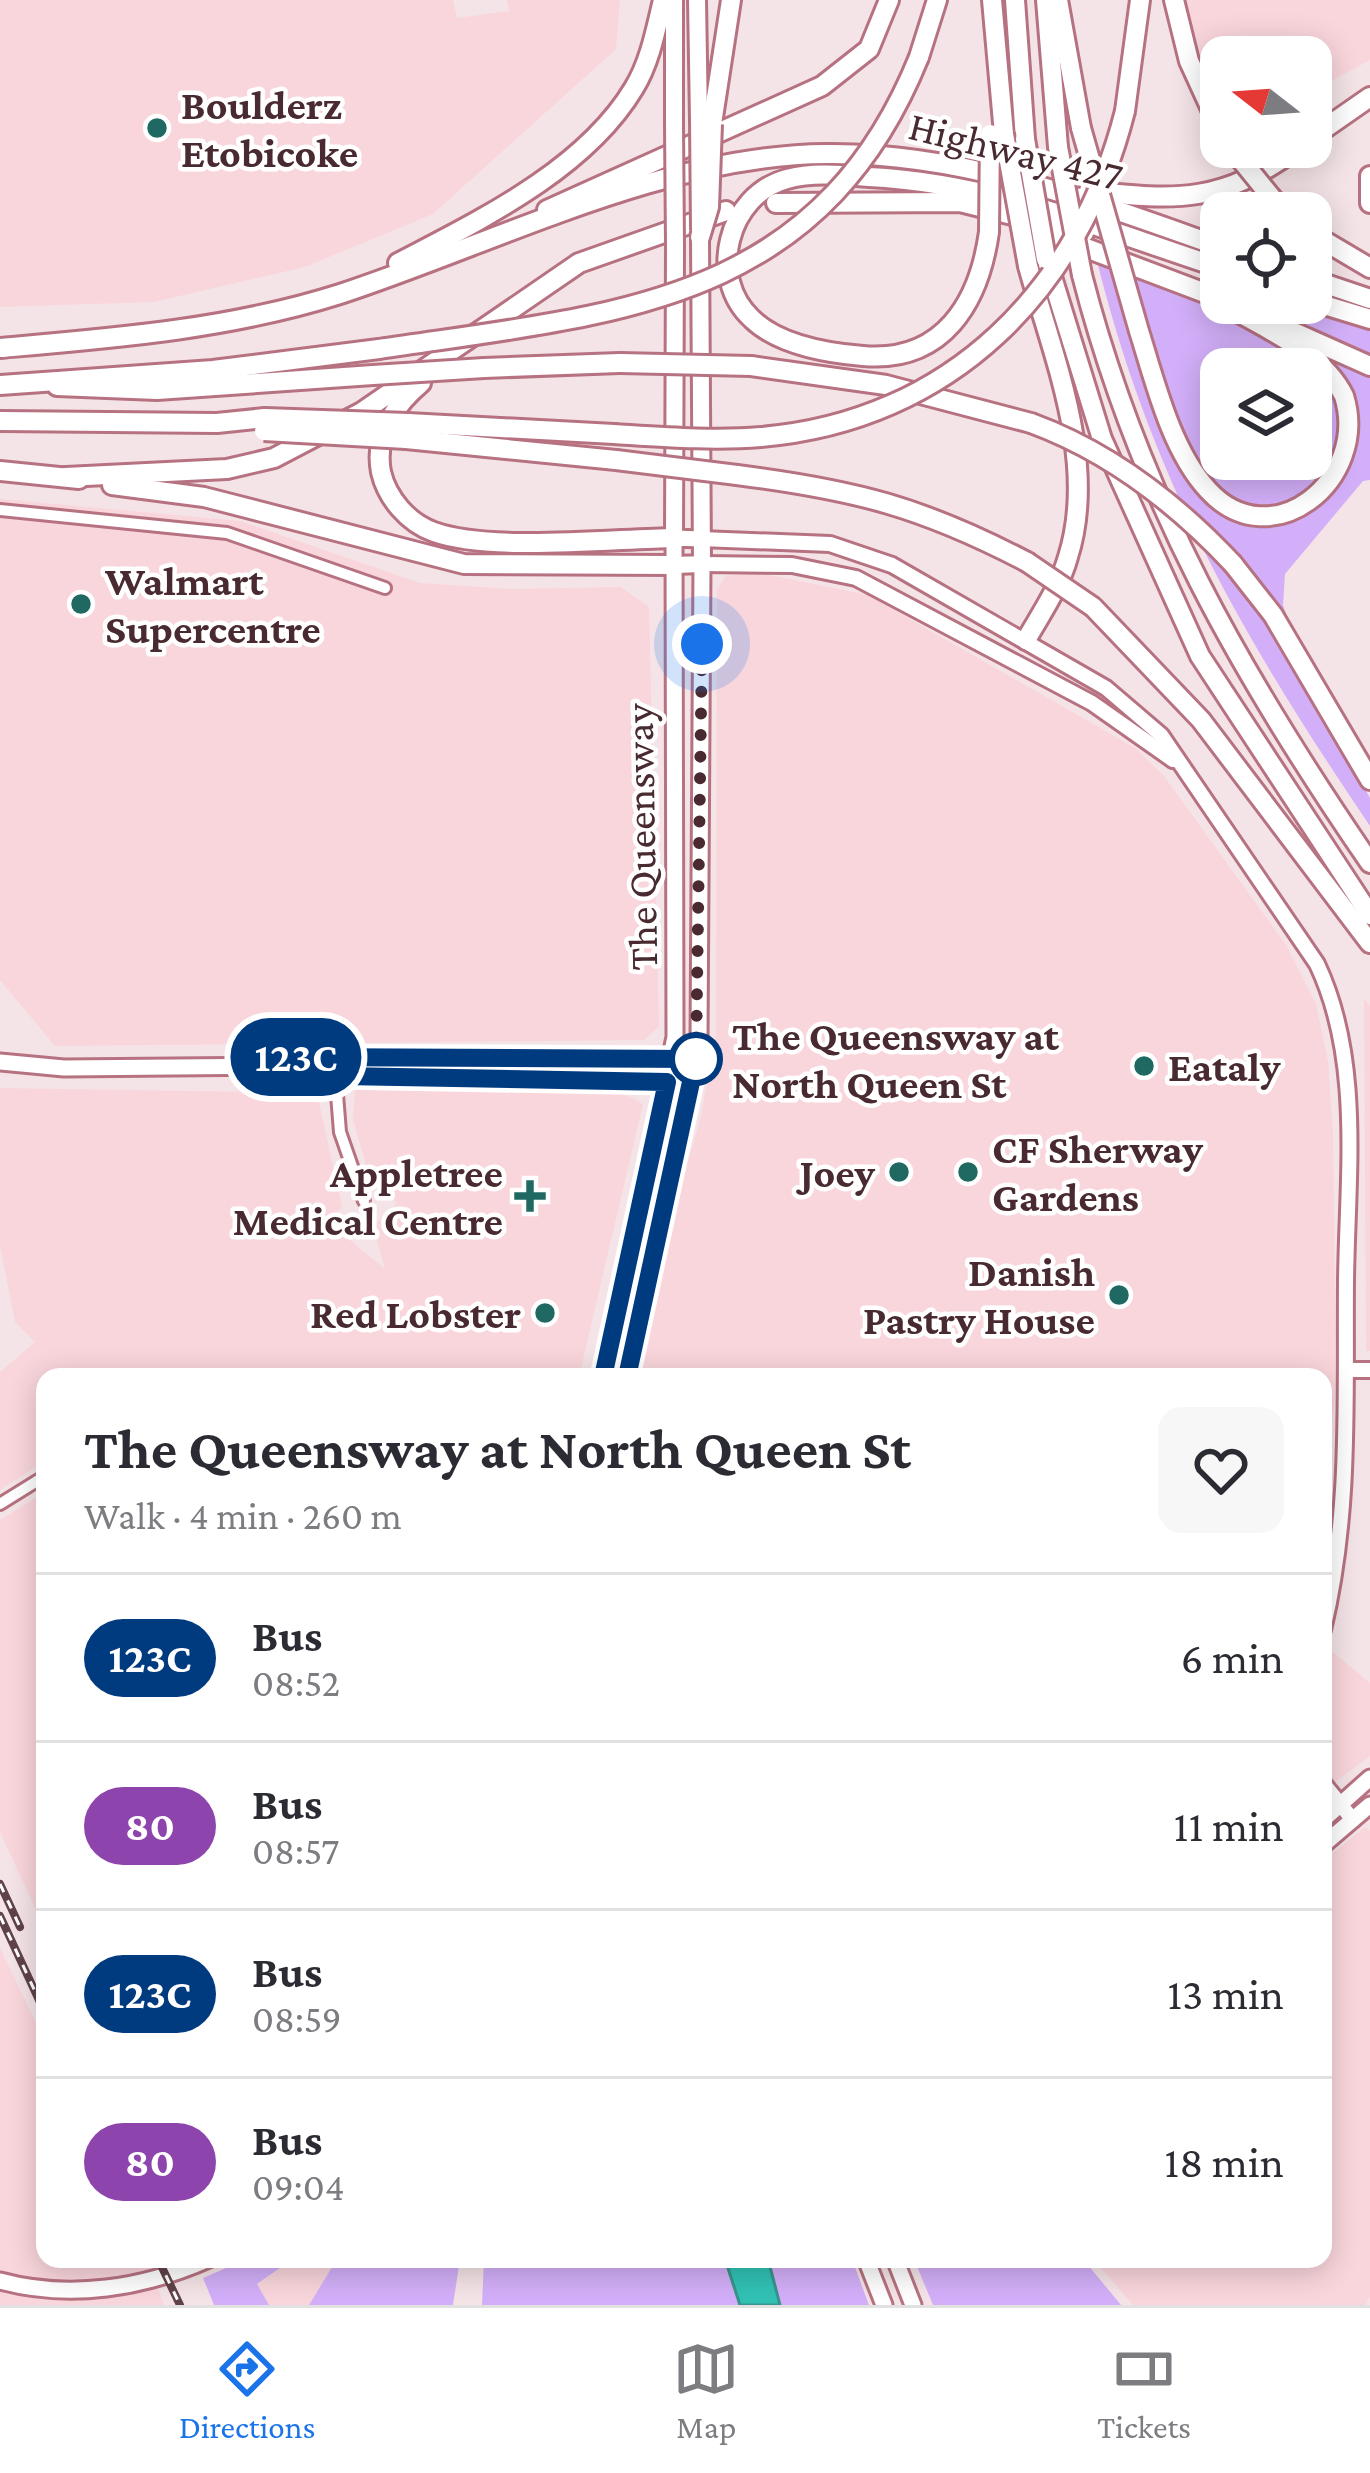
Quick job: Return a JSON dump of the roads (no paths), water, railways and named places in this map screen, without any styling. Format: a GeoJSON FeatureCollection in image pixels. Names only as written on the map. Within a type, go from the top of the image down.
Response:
{"type":"FeatureCollection","features":[{"type":"Feature","properties":{"kind":"highway"},"geometry":{"type":"LineString","coordinates":[[341,293],[504,205],[607,123],[640,76],[663,0]]}},
{"type":"Feature","properties":{"kind":"highway"},"geometry":{"type":"LineString","coordinates":[[700,237],[709,207],[706,122],[731,0]]}},
{"type":"Feature","properties":{"kind":"highway"},"geometry":{"type":"LineString","coordinates":[[0,348],[164,332],[341,293],[445,257],[822,86],[869,49],[889,0]]}},
{"type":"Feature","properties":{"kind":"highway"},"geometry":{"type":"LineString","coordinates":[[0,385],[379,349],[632,310],[731,271],[795,229],[838,190],[878,139],[919,56],[937,0]]}},
{"type":"Feature","properties":{"kind":"highway"},"geometry":{"type":"LineString","coordinates":[[992,0],[987,55],[997,134],[1037,262],[1102,440],[1200,656],[1370,915]]}},
{"type":"Feature","properties":{"kind":"highway"},"geometry":{"type":"LineString","coordinates":[[1015,0],[1037,262],[1078,477],[1067,562],[1035,646]]}},
{"type":"Feature","properties":{"kind":"highway"},"geometry":{"type":"LineString","coordinates":[[1046,0],[1058,147],[1082,275],[1122,415],[1168,529],[1239,660],[1370,863]]}},
{"type":"Feature","properties":{"kind":"highway"},"geometry":{"type":"LineString","coordinates":[[1058,0],[1081,128],[1139,331],[1180,442],[1208,491],[1246,514],[1280,517],[1299,512],[1328,494],[1346,465],[1351,412],[1333,378],[1257,324]]}},
{"type":"Feature","properties":{"kind":"highway"},"geometry":{"type":"LineString","coordinates":[[0,421],[720,438],[794,432],[862,416],[938,379],[1005,329],[1057,270],[1097,198],[1125,111],[1140,0]]}},
{"type":"Feature","properties":{"kind":"highway"},"geometry":{"type":"LineString","coordinates":[[1174,0],[1189,62],[1200,86]]}},
{"type":"Feature","properties":{"kind":"highway"},"geometry":{"type":"LineString","coordinates":[[1332,124],[1370,98]]}},
{"type":"Feature","properties":{"kind":"highway"},"geometry":{"type":"LineString","coordinates":[[997,134],[992,193],[989,232],[981,274],[956,323],[935,342],[898,356],[819,349],[769,332],[743,310],[729,276],[730,241],[745,207],[777,182],[818,175],[928,182],[992,193],[1001,194],[1200,265]]}},
{"type":"Feature","properties":{"kind":"highway","name":"Highway 427"},"geometry":{"type":"LineString","coordinates":[[445,257],[638,187],[781,157],[880,154],[1047,187],[1200,240]]}},
{"type":"Feature","properties":{"kind":"highway"},"geometry":{"type":"LineString","coordinates":[[1248,168],[1267,192]]}},
{"type":"Feature","properties":{"kind":"highway"},"geometry":{"type":"LineString","coordinates":[[1047,187],[1174,200],[1209,196],[1247,182],[1268,168]]}},
{"type":"Feature","properties":{"kind":"highway"},"geometry":{"type":"LineString","coordinates":[[1370,176],[1370,203]]}},
{"type":"Feature","properties":{"kind":"highway"},"geometry":{"type":"LineString","coordinates":[[894,200],[1009,223],[1200,289]]}},
{"type":"Feature","properties":{"kind":"highway","name":"Highway 427"},"geometry":{"type":"LineString","coordinates":[[776,202],[960,202],[1031,216],[1200,266]]}},
{"type":"Feature","properties":{"kind":"highway"},"geometry":{"type":"LineString","coordinates":[[66,477],[227,469],[274,458],[362,412],[508,309],[608,250],[726,211]]}},
{"type":"Feature","properties":{"kind":"highway"},"geometry":{"type":"LineString","coordinates":[[1332,245],[1370,268]]}},
{"type":"Feature","properties":{"kind":"highway"},"geometry":{"type":"LineString","coordinates":[[1332,286],[1370,299]]}},
{"type":"Feature","properties":{"kind":"highway"},"geometry":{"type":"LineString","coordinates":[[1332,307],[1370,319]]}},
{"type":"Feature","properties":{"kind":"highway"},"geometry":{"type":"LineString","coordinates":[[508,309],[392,414],[380,455],[398,507],[426,529],[460,538],[674,538]]}},
{"type":"Feature","properties":{"kind":"highway"},"geometry":{"type":"LineString","coordinates":[[1274,324],[1370,366]]}},
{"type":"Feature","properties":{"kind":"highway"},"geometry":{"type":"LineString","coordinates":[[46,384],[81,391],[157,391],[484,368],[620,363],[751,366],[886,385],[1031,424],[1089,449],[1143,483],[1233,564],[1273,615],[1370,780]]}},
{"type":"Feature","properties":{"kind":"highway"},"geometry":{"type":"LineString","coordinates":[[407,431],[885,499],[948,520],[1027,562],[1093,608],[1201,720],[1370,943]]}},
{"type":"Feature","properties":{"kind":"highway"},"geometry":{"type":"LineString","coordinates":[[0,471],[204,497],[464,563],[675,565]]}},
{"type":"Feature","properties":{"kind":"main road","name":"The Queensway"},"geometry":{"type":"LineString","coordinates":[[605,1368],[667,1082],[679,970],[674,0]]}},
{"type":"Feature","properties":{"kind":"main road"},"geometry":{"type":"LineString","coordinates":[[697,0],[706,122]]}},
{"type":"Feature","properties":{"kind":"main road","name":"The Queensway"},"geometry":{"type":"LineString","coordinates":[[628,1368],[696,1059],[700,237]]}},
{"type":"Feature","properties":{"kind":"main road"},"geometry":{"type":"LineString","coordinates":[[674,538],[701,539]]}},
{"type":"Feature","properties":{"kind":"main road"},"geometry":{"type":"LineString","coordinates":[[675,565],[702,564]]}},
{"type":"Feature","properties":{"kind":"main road"},"geometry":{"type":"LineString","coordinates":[[0,1062],[64,1068],[272,1066],[286,1057],[334,1066],[692,1082]]}},
{"type":"Feature","properties":{"kind":"main road"},"geometry":{"type":"LineString","coordinates":[[334,1066],[696,1059]]}},
{"type":"Feature","properties":{"kind":"main road"},"geometry":{"type":"LineString","coordinates":[[624,1268],[638,1288],[639,1304]]}},
{"type":"Feature","properties":{"kind":"main road"},"geometry":{"type":"LineString","coordinates":[[1332,1812],[1370,1778]]}},
{"type":"Feature","properties":{"kind":"main road"},"geometry":{"type":"LineString","coordinates":[[1332,1837],[1370,1805]]}},
{"type":"Feature","properties":{"kind":"main road"},"geometry":{"type":"LineString","coordinates":[[0,2281],[53,2289],[110,2288],[189,2268]]}},
{"type":"Feature","properties":{"kind":"main road"},"geometry":{"type":"LineString","coordinates":[[870,2268],[884,2305]]}},
{"type":"Feature","properties":{"kind":"main road"},"geometry":{"type":"LineString","coordinates":[[899,2268],[913,2305]]}},
{"type":"Feature","properties":{"kind":"street"},"geometry":{"type":"LineString","coordinates":[[0,510],[227,533],[385,588]]}},
{"type":"Feature","properties":{"kind":"street"},"geometry":{"type":"LineString","coordinates":[[701,539],[830,544],[892,566],[1142,713],[1304,940],[1336,1004],[1346,1086],[1348,1370],[1344,1504],[1332,1576]]}},
{"type":"Feature","properties":{"kind":"street"},"geometry":{"type":"LineString","coordinates":[[702,564],[792,565],[856,578],[1092,703],[1177,763]]}},
{"type":"Feature","properties":{"kind":"street"},"geometry":{"type":"LineString","coordinates":[[1015,662],[1035,646]]}},
{"type":"Feature","properties":{"kind":"street"},"geometry":{"type":"LineString","coordinates":[[1031,671],[1035,646]]}},
{"type":"Feature","properties":{"kind":"street"},"geometry":{"type":"LineString","coordinates":[[334,1066],[340,1132],[364,1201]]}},
{"type":"Feature","properties":{"kind":"street"},"geometry":{"type":"LineString","coordinates":[[1348,1370],[1370,1370]]}},
{"type":"Feature","properties":{"kind":"street"},"geometry":{"type":"LineString","coordinates":[[0,1504],[36,1482]]}},
{"type":"Feature","properties":{"kind":"street"},"geometry":{"type":"LineString","coordinates":[[1332,1793],[1342,1805],[1347,1826]]}},
{"type":"Feature","properties":{"kind":"street"},"geometry":{"type":"LineString","coordinates":[[1332,1820],[1347,1826]]}},
{"type":"Feature","properties":{"kind":"water"},"geometry":{"type":"Polygon","coordinates":[[[728,2268],[770,2268],[780,2305],[740,2305],[728,2268]]]}},
{"type":"Feature","properties":{"kind":"railway"},"geometry":{"type":"LineString","coordinates":[[0,1884],[20,1927]]}},
{"type":"Feature","properties":{"kind":"railway"},"geometry":{"type":"LineString","coordinates":[[0,1916],[36,1994]]}},
{"type":"Feature","properties":{"kind":"railway"},"geometry":{"type":"LineString","coordinates":[[162,2268],[180,2305]]}},
{"type":"Feature","properties":{"kind":"place","name":"Boulderz Etobicoke"},"geometry":{"type":"Point","coordinates":[157,128]}},
{"type":"Feature","properties":{"kind":"place","name":"Walmart Supercentre"},"geometry":{"type":"Point","coordinates":[81,604]}},
{"type":"Feature","properties":{"kind":"place","name":"The Queensway at North Queen St"},"geometry":{"type":"Point","coordinates":[696,1059]}},
{"type":"Feature","properties":{"kind":"place","name":"Eataly"},"geometry":{"type":"Point","coordinates":[1144,1066]}},
{"type":"Feature","properties":{"kind":"place","name":"Joey"},"geometry":{"type":"Point","coordinates":[899,1172]}},
{"type":"Feature","properties":{"kind":"place","name":"CF Sherway Gardens"},"geometry":{"type":"Point","coordinates":[968,1172]}},
{"type":"Feature","properties":{"kind":"place","name":"Appletree Medical Centre"},"geometry":{"type":"Point","coordinates":[530,1196]}},
{"type":"Feature","properties":{"kind":"place","name":"Danish Pastry House"},"geometry":{"type":"Point","coordinates":[1119,1295]}},
{"type":"Feature","properties":{"kind":"place","name":"Red Lobster"},"geometry":{"type":"Point","coordinates":[545,1313]}}]}
